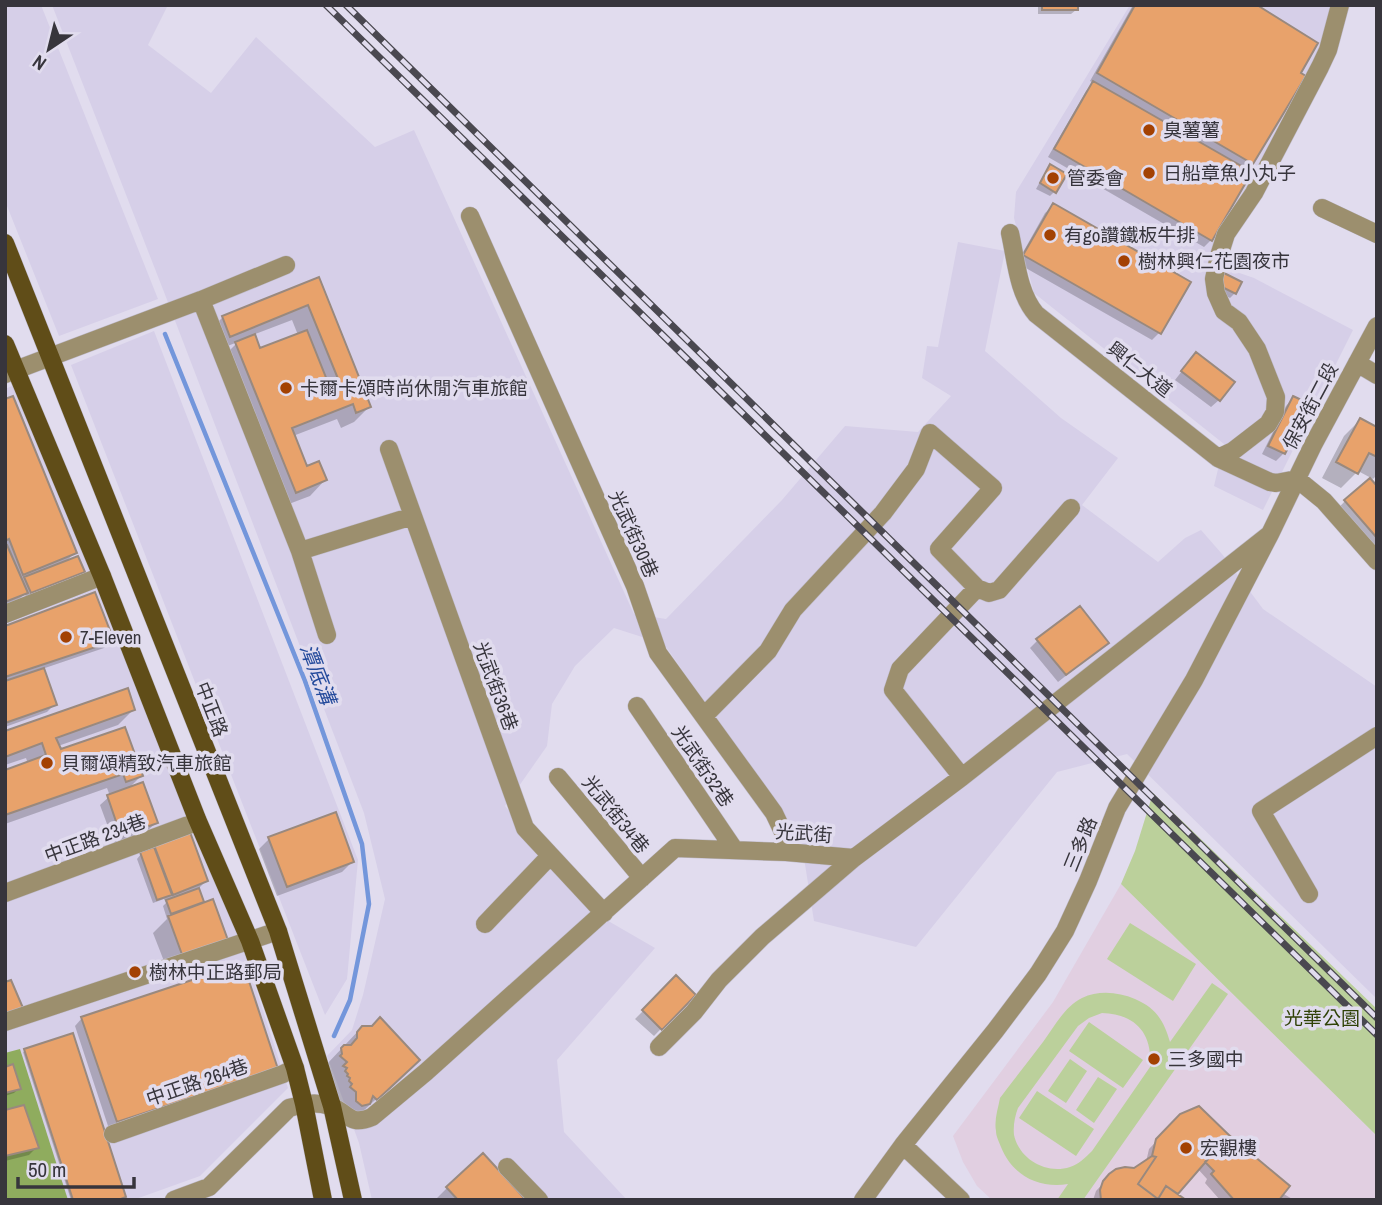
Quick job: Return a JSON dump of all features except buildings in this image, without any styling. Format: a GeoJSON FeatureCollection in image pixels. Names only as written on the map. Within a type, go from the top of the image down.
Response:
{"type":"FeatureCollection","features":[{"type":"Feature","properties":{"kind":"main road","name":"中正路"},"geometry":{"type":"LineString","coordinates":[[5,243],[12,279],[50,357],[278,931],[332,1106],[353,1200]]}},
{"type":"Feature","properties":{"kind":"main road"},"geometry":{"type":"LineString","coordinates":[[5,344],[11,372],[102,576],[197,819],[250,941],[295,1068],[323,1200]]}},
{"type":"Feature","properties":{"kind":"street"},"geometry":{"type":"LineString","coordinates":[[1218,458],[1233,451],[1268,424],[1275,412],[1276,397],[1258,349],[1239,322],[1224,311],[1216,293],[1214,279],[1219,256],[1226,234],[1254,193],[1320,67],[1328,50],[1340,5]]}},
{"type":"Feature","properties":{"kind":"street"},"geometry":{"type":"LineString","coordinates":[[1322,208],[1377,234]]}},
{"type":"Feature","properties":{"kind":"street","name":"光武街30巷"},"geometry":{"type":"LineString","coordinates":[[470,216],[635,586],[658,653],[774,813],[783,832],[786,852]]}},
{"type":"Feature","properties":{"kind":"street","name":"興仁大道"},"geometry":{"type":"LineString","coordinates":[[1010,233],[1027,304],[1036,314],[1218,458],[1270,482],[1297,479]]}},
{"type":"Feature","properties":{"kind":"street"},"geometry":{"type":"LineString","coordinates":[[11,372],[286,265]]}},
{"type":"Feature","properties":{"kind":"street"},"geometry":{"type":"LineString","coordinates":[[201,300],[300,551],[327,635]]}},
{"type":"Feature","properties":{"kind":"street","name":"保安街二段"},"geometry":{"type":"LineString","coordinates":[[1377,326],[1297,479],[1331,508],[1377,561]]}},
{"type":"Feature","properties":{"kind":"street"},"geometry":{"type":"LineString","coordinates":[[1357,363],[1377,375]]}},
{"type":"Feature","properties":{"kind":"street"},"geometry":{"type":"LineString","coordinates":[[704,716],[768,651],[793,610],[883,513],[916,469],[929,433],[993,488],[939,549],[977,588],[989,593],[999,590],[1072,508]]}},
{"type":"Feature","properties":{"kind":"street","name":"光武街36巷"},"geometry":{"type":"LineString","coordinates":[[389,449],[525,828],[604,913]]}},
{"type":"Feature","properties":{"kind":"street","name":"三多路"},"geometry":{"type":"LineString","coordinates":[[863,1200],[903,1145],[1003,1021],[1038,974],[1065,931],[1117,808],[1194,680],[1297,479]]}},
{"type":"Feature","properties":{"kind":"street"},"geometry":{"type":"LineString","coordinates":[[300,551],[413,516]]}},
{"type":"Feature","properties":{"kind":"street","name":"光武街"},"geometry":{"type":"LineString","coordinates":[[332,1106],[361,1121],[372,1116],[426,1072],[675,848],[734,849],[854,858],[1270,534]]}},
{"type":"Feature","properties":{"kind":"street"},"geometry":{"type":"LineString","coordinates":[[5,614],[102,576]]}},
{"type":"Feature","properties":{"kind":"street"},"geometry":{"type":"LineString","coordinates":[[962,776],[893,690],[900,669],[977,588]]}},
{"type":"Feature","properties":{"kind":"street","name":"光武街32巷"},"geometry":{"type":"LineString","coordinates":[[637,706],[734,849]]}},
{"type":"Feature","properties":{"kind":"street"},"geometry":{"type":"LineString","coordinates":[[1309,894],[1261,811],[1377,736]]}},
{"type":"Feature","properties":{"kind":"street","name":"光武街34巷"},"geometry":{"type":"LineString","coordinates":[[558,777],[642,878]]}},
{"type":"Feature","properties":{"kind":"street","name":"中正路 234巷"},"geometry":{"type":"LineString","coordinates":[[5,893],[191,824],[197,819]]}},
{"type":"Feature","properties":{"kind":"street"},"geometry":{"type":"LineString","coordinates":[[485,925],[550,856]]}},
{"type":"Feature","properties":{"kind":"street"},"geometry":{"type":"LineString","coordinates":[[659,1047],[762,937],[854,858]]}},
{"type":"Feature","properties":{"kind":"street"},"geometry":{"type":"LineString","coordinates":[[5,1022],[278,931]]}},
{"type":"Feature","properties":{"kind":"street","name":"中正路 264巷"},"geometry":{"type":"LineString","coordinates":[[113,1134],[295,1068]]}},
{"type":"Feature","properties":{"kind":"street"},"geometry":{"type":"LineString","coordinates":[[174,1200],[209,1187],[289,1108],[304,1104],[332,1106]]}},
{"type":"Feature","properties":{"kind":"street"},"geometry":{"type":"LineString","coordinates":[[903,1145],[961,1200]]}},
{"type":"Feature","properties":{"kind":"street"},"geometry":{"type":"LineString","coordinates":[[507,1167],[539,1200]]}},
{"type":"Feature","properties":{"kind":"shaded area"},"geometry":{"type":"Polygon","coordinates":[[[5,5],[41,5],[158,299],[59,336],[5,201],[5,5]]]}},
{"type":"Feature","properties":{"kind":"shaded area"},"geometry":{"type":"Polygon","coordinates":[[[52,5],[168,5],[148,45],[211,93],[256,37],[375,147],[414,130],[634,614],[666,619],[782,500],[845,426],[918,432],[951,396],[922,378],[927,346],[938,347],[958,242],[1005,251],[985,351],[1061,418],[1118,458],[1082,505],[1158,562],[1185,538],[1201,530],[1263,609],[1377,687],[1377,999],[1127,754],[1057,772],[916,947],[814,921],[801,839],[664,644],[614,628],[575,666],[552,704],[547,746],[505,806],[591,911],[655,948],[557,1060],[564,1132],[627,1200],[372,1200],[359,1143],[327,1056],[352,1030],[363,995],[385,899],[364,813],[52,5]]]}},
{"type":"Feature","properties":{"kind":"shaded area","name":"樹林興仁花園夜市"},"geometry":{"type":"Polygon","coordinates":[[[1130,5],[1350,5],[1335,54],[1254,206],[1224,254],[1222,267],[1254,278],[1353,330],[1263,510],[1214,486],[1224,444],[1034,293],[1014,218],[1016,192],[1130,5]]]}},
{"type":"Feature","properties":{"kind":"shaded area"},"geometry":{"type":"Polygon","coordinates":[[[154,331],[358,860],[347,979],[325,1015],[71,365],[154,331]]]}},
{"type":"Feature","properties":{"kind":"shaded area"},"geometry":{"type":"Polygon","coordinates":[[[19,383],[236,927],[288,1088],[200,1176],[133,1200],[5,1200],[5,389],[19,383]]]}},
{"type":"Feature","properties":{"kind":"shaded area","name":"三多國中"},"geometry":{"type":"Polygon","coordinates":[[[1121,884],[1377,1136],[1377,1200],[992,1200],[977,1186],[963,1162],[953,1136],[1053,1002],[1121,884]]]}},
{"type":"Feature","properties":{"kind":"green space","name":"光華公園"},"geometry":{"type":"Polygon","coordinates":[[[1153,793],[1377,1009],[1377,1136],[1121,884],[1135,851],[1153,793]]]}},
{"type":"Feature","properties":{"kind":"green space"},"geometry":{"type":"Polygon","coordinates":[[[1130,923],[1196,964],[1173,1001],[1107,959],[1130,923]]]}},
{"type":"Feature","properties":{"kind":"green space"},"geometry":{"type":"Polygon","coordinates":[[[1212,983],[1228,994],[1083,1200],[1057,1200],[1068,1184],[1037,1182],[1019,1172],[1006,1157],[996,1133],[1000,1098],[1070,1006],[1088,995],[1102,993],[1115,993],[1135,999],[1158,1016],[1170,1042],[1212,983]],[[1102,1013],[1078,1026],[1018,1108],[1014,1121],[1017,1144],[1028,1158],[1043,1167],[1061,1169],[1073,1166],[1092,1151],[1150,1067],[1149,1045],[1140,1028],[1114,1014],[1102,1013]]]}},
{"type":"Feature","properties":{"kind":"green space"},"geometry":{"type":"Polygon","coordinates":[[[1089,1022],[1143,1060],[1123,1088],[1069,1051],[1089,1022]]]}},
{"type":"Feature","properties":{"kind":"green space"},"geometry":{"type":"Polygon","coordinates":[[[20,1049],[68,1200],[5,1200],[5,1053],[20,1049]]]}},
{"type":"Feature","properties":{"kind":"green space"},"geometry":{"type":"Polygon","coordinates":[[[1070,1059],[1087,1071],[1066,1103],[1048,1091],[1070,1059]]]}},
{"type":"Feature","properties":{"kind":"green space"},"geometry":{"type":"Polygon","coordinates":[[[1098,1077],[1117,1089],[1094,1123],[1076,1110],[1098,1077]]]}},
{"type":"Feature","properties":{"kind":"green space"},"geometry":{"type":"Polygon","coordinates":[[[1037,1091],[1094,1129],[1076,1156],[1019,1118],[1037,1091]]]}},
{"type":"Feature","properties":{"kind":"waterway","name":"潭底溝"},"geometry":{"type":"LineString","coordinates":[[165,334],[305,681],[362,844],[369,904],[350,1000],[334,1036]]}},
{"type":"Feature","properties":{"kind":"railway"},"geometry":{"type":"LineString","coordinates":[[326,5],[1377,1035]]}},
{"type":"Feature","properties":{"kind":"railway"},"geometry":{"type":"LineString","coordinates":[[346,5],[1377,1018]]}},
{"type":"Feature","properties":{"kind":"place","name":"臭薯薯"},"geometry":{"type":"Point","coordinates":[1149,130]}},
{"type":"Feature","properties":{"kind":"place","name":"日船章魚小丸子"},"geometry":{"type":"Point","coordinates":[1149,173]}},
{"type":"Feature","properties":{"kind":"place","name":"管委會"},"geometry":{"type":"Point","coordinates":[1053,178]}},
{"type":"Feature","properties":{"kind":"place","name":"有go讚鐵板牛排"},"geometry":{"type":"Point","coordinates":[1050,235]}},
{"type":"Feature","properties":{"kind":"place","name":"樹林興仁花園夜市"},"geometry":{"type":"Point","coordinates":[1124,261]}},
{"type":"Feature","properties":{"kind":"place","name":"卡爾卡頌時尚休閒汽車旅館"},"geometry":{"type":"Point","coordinates":[286,388]}},
{"type":"Feature","properties":{"kind":"place","name":"7-Eleven"},"geometry":{"type":"Point","coordinates":[66,637]}},
{"type":"Feature","properties":{"kind":"place","name":"貝爾頌精致汽車旅館"},"geometry":{"type":"Point","coordinates":[47,763]}},
{"type":"Feature","properties":{"kind":"place","name":"樹林中正路郵局"},"geometry":{"type":"Point","coordinates":[135,972]}},
{"type":"Feature","properties":{"kind":"place","name":"三多國中"},"geometry":{"type":"Point","coordinates":[1154,1059]}},
{"type":"Feature","properties":{"kind":"place","name":"宏觀樓"},"geometry":{"type":"Point","coordinates":[1186,1148]}}]}
